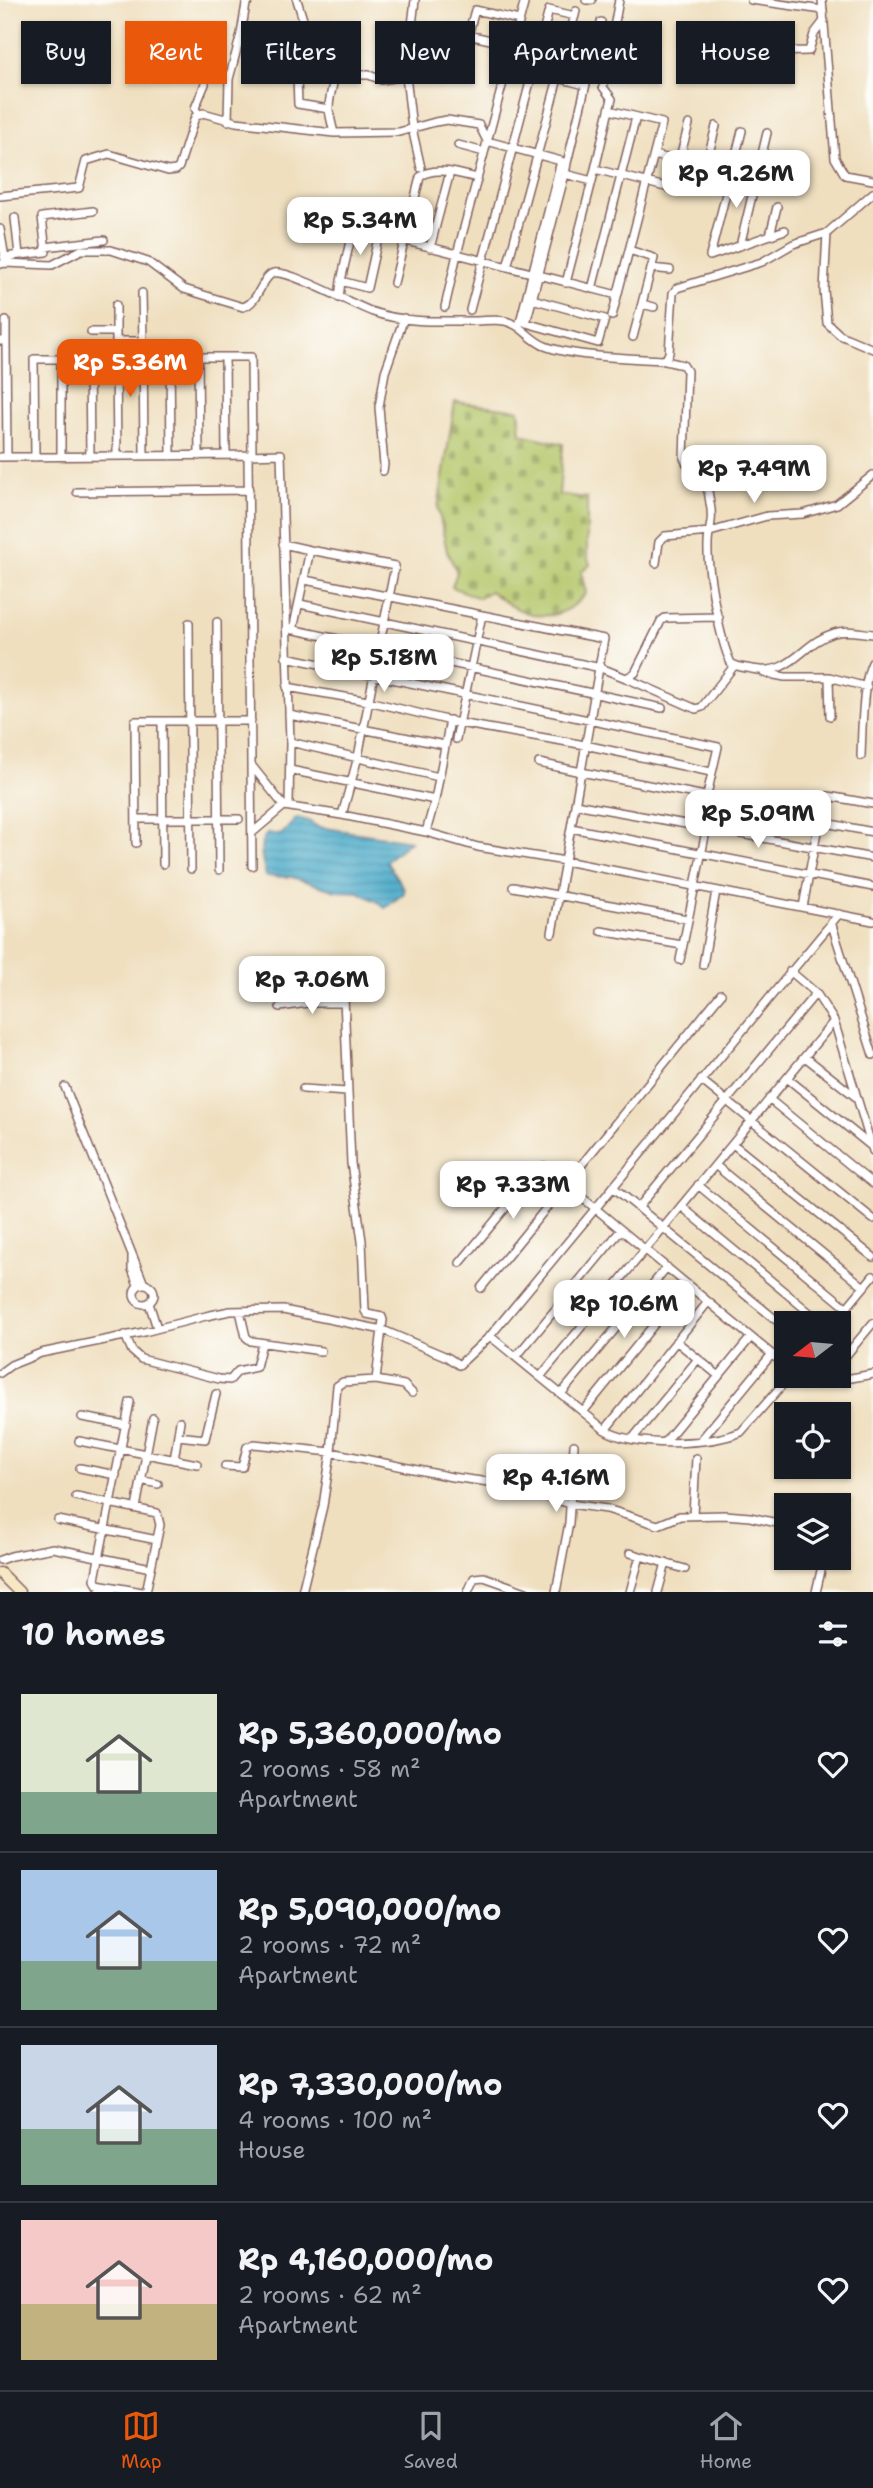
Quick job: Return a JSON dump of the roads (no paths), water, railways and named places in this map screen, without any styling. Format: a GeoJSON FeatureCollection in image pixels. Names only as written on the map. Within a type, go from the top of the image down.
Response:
{"type":"FeatureCollection","features":[{"type":"Feature","properties":{"kind":"street"},"geometry":{"type":"LineString","coordinates":[[228,121],[229,79],[246,4],[250,0]]}},
{"type":"Feature","properties":{"kind":"street"},"geometry":{"type":"LineString","coordinates":[[297,0],[304,21]]}},
{"type":"Feature","properties":{"kind":"street"},"geometry":{"type":"LineString","coordinates":[[413,21],[415,0]]}},
{"type":"Feature","properties":{"kind":"street"},"geometry":{"type":"LineString","coordinates":[[586,0],[592,0]]}},
{"type":"Feature","properties":{"kind":"street"},"geometry":{"type":"LineString","coordinates":[[566,283],[612,99],[603,87],[619,0]]}},
{"type":"Feature","properties":{"kind":"street"},"geometry":{"type":"LineString","coordinates":[[751,0],[823,10]]}},
{"type":"Feature","properties":{"kind":"street"},"geometry":{"type":"LineString","coordinates":[[822,0],[838,166],[845,175],[873,180]]}},
{"type":"Feature","properties":{"kind":"street"},"geometry":{"type":"LineString","coordinates":[[489,42],[468,35],[475,10],[519,20],[524,4]]}},
{"type":"Feature","properties":{"kind":"street"},"geometry":{"type":"LineString","coordinates":[[546,21],[549,10],[575,13],[573,21]]}},
{"type":"Feature","properties":{"kind":"street"},"geometry":{"type":"LineString","coordinates":[[795,51],[809,51],[814,34],[824,21]]}},
{"type":"Feature","properties":{"kind":"street"},"geometry":{"type":"LineString","coordinates":[[297,84],[298,104],[329,110]]}},
{"type":"Feature","properties":{"kind":"street"},"geometry":{"type":"LineString","coordinates":[[331,84],[329,110],[334,133]]}},
{"type":"Feature","properties":{"kind":"street"},"geometry":{"type":"LineString","coordinates":[[407,84],[412,128],[421,168]]}},
{"type":"Feature","properties":{"kind":"street"},"geometry":{"type":"LineString","coordinates":[[445,307],[502,84]]}},
{"type":"Feature","properties":{"kind":"street"},"geometry":{"type":"LineString","coordinates":[[470,310],[529,84]]}},
{"type":"Feature","properties":{"kind":"street"},"geometry":{"type":"LineString","coordinates":[[507,267],[557,84]]}},
{"type":"Feature","properties":{"kind":"street"},"geometry":{"type":"LineString","coordinates":[[0,196],[79,188],[86,161],[109,154],[168,171],[176,170],[198,114],[195,108],[205,85]]}},
{"type":"Feature","properties":{"kind":"street"},"geometry":{"type":"LineString","coordinates":[[532,299],[605,319],[597,343],[526,323],[585,85]]}},
{"type":"Feature","properties":{"kind":"street"},"geometry":{"type":"LineString","coordinates":[[609,110],[662,123],[612,316]]}},
{"type":"Feature","properties":{"kind":"street"},"geometry":{"type":"LineString","coordinates":[[198,114],[203,113],[228,121],[334,133],[399,132],[435,122],[468,122],[479,125],[487,141],[564,162]]}},
{"type":"Feature","properties":{"kind":"street"},"geometry":{"type":"LineString","coordinates":[[592,289],[636,117]]}},
{"type":"Feature","properties":{"kind":"street"},"geometry":{"type":"LineString","coordinates":[[679,162],[689,124]]}},
{"type":"Feature","properties":{"kind":"street"},"geometry":{"type":"LineString","coordinates":[[705,169],[716,126]]}},
{"type":"Feature","properties":{"kind":"street"},"geometry":{"type":"LineString","coordinates":[[743,131],[710,256],[785,230]]}},
{"type":"Feature","properties":{"kind":"street"},"geometry":{"type":"LineString","coordinates":[[740,246],[767,133]]}},
{"type":"Feature","properties":{"kind":"street"},"geometry":{"type":"LineString","coordinates":[[458,145],[484,152]]}},
{"type":"Feature","properties":{"kind":"street"},"geometry":{"type":"LineString","coordinates":[[654,155],[757,181]]}},
{"type":"Feature","properties":{"kind":"street"},"geometry":{"type":"LineString","coordinates":[[519,326],[565,174],[564,162]]}},
{"type":"Feature","properties":{"kind":"street"},"geometry":{"type":"LineString","coordinates":[[595,169],[681,191]]}},
{"type":"Feature","properties":{"kind":"street"},"geometry":{"type":"LineString","coordinates":[[394,283],[420,177],[426,172],[450,172],[477,178]]}},
{"type":"Feature","properties":{"kind":"street"},"geometry":{"type":"LineString","coordinates":[[430,248],[450,172]]}},
{"type":"Feature","properties":{"kind":"street"},"geometry":{"type":"LineString","coordinates":[[565,174],[592,181]]}},
{"type":"Feature","properties":{"kind":"street"},"geometry":{"type":"LineString","coordinates":[[661,360],[666,359],[669,353],[673,297],[677,288],[762,262],[793,244],[827,233],[873,194]]}},
{"type":"Feature","properties":{"kind":"street"},"geometry":{"type":"LineString","coordinates":[[770,235],[777,207]]}},
{"type":"Feature","properties":{"kind":"street"},"geometry":{"type":"LineString","coordinates":[[3,261],[19,255],[46,252],[42,217],[93,211]]}},
{"type":"Feature","properties":{"kind":"street"},"geometry":{"type":"LineString","coordinates":[[15,218],[19,255]]}},
{"type":"Feature","properties":{"kind":"street"},"geometry":{"type":"LineString","coordinates":[[340,224],[617,295]]}},
{"type":"Feature","properties":{"kind":"street"},"geometry":{"type":"LineString","coordinates":[[339,298],[353,228]]}},
{"type":"Feature","properties":{"kind":"street"},"geometry":{"type":"LineString","coordinates":[[0,229],[3,261]]}},
{"type":"Feature","properties":{"kind":"street"},"geometry":{"type":"LineString","coordinates":[[827,233],[824,290],[827,323],[840,335],[873,349]]}},
{"type":"Feature","properties":{"kind":"street"},"geometry":{"type":"LineString","coordinates":[[341,281],[367,288],[379,234]]}},
{"type":"Feature","properties":{"kind":"street"},"geometry":{"type":"LineString","coordinates":[[45,247],[104,240]]}},
{"type":"Feature","properties":{"kind":"street"},"geometry":{"type":"LineString","coordinates":[[3,261],[52,265],[81,250],[111,250],[148,262],[184,289],[243,307],[250,304],[275,273],[319,287],[375,313],[404,318],[496,320],[519,326],[539,344],[562,351],[661,360],[683,365],[687,371],[684,457],[688,468],[705,481],[712,520],[708,558],[728,657],[734,666],[776,676],[829,677],[867,687]]}},
{"type":"Feature","properties":{"kind":"street"},"geometry":{"type":"LineString","coordinates":[[629,250],[654,258],[633,337]]}},
{"type":"Feature","properties":{"kind":"street"},"geometry":{"type":"LineString","coordinates":[[651,268],[670,270]]}},
{"type":"Feature","properties":{"kind":"street"},"geometry":{"type":"LineString","coordinates":[[142,293],[144,456]]}},
{"type":"Feature","properties":{"kind":"street"},"geometry":{"type":"LineString","coordinates":[[642,304],[654,307]]}},
{"type":"Feature","properties":{"kind":"street"},"geometry":{"type":"LineString","coordinates":[[116,305],[117,456]]}},
{"type":"Feature","properties":{"kind":"street"},"geometry":{"type":"LineString","coordinates":[[383,471],[379,407],[385,372],[404,318]]}},
{"type":"Feature","properties":{"kind":"street"},"geometry":{"type":"LineString","coordinates":[[6,321],[3,341],[4,457],[281,454],[283,544],[289,629],[286,657],[290,770],[287,806],[252,833]]}},
{"type":"Feature","properties":{"kind":"street"},"geometry":{"type":"LineString","coordinates":[[91,332],[116,332]]}},
{"type":"Feature","properties":{"kind":"street"},"geometry":{"type":"LineString","coordinates":[[116,341],[143,341]]}},
{"type":"Feature","properties":{"kind":"street"},"geometry":{"type":"LineString","coordinates":[[144,357],[251,357],[248,490],[252,866]]}},
{"type":"Feature","properties":{"kind":"street"},"geometry":{"type":"LineString","coordinates":[[170,357],[171,456]]}},
{"type":"Feature","properties":{"kind":"street"},"geometry":{"type":"LineString","coordinates":[[198,357],[198,456]]}},
{"type":"Feature","properties":{"kind":"street"},"geometry":{"type":"LineString","coordinates":[[225,357],[226,455]]}},
{"type":"Feature","properties":{"kind":"street"},"geometry":{"type":"LineString","coordinates":[[35,457],[34,359],[116,359]]}},
{"type":"Feature","properties":{"kind":"street"},"geometry":{"type":"LineString","coordinates":[[61,359],[61,456]]}},
{"type":"Feature","properties":{"kind":"street"},"geometry":{"type":"LineString","coordinates":[[89,359],[90,456]]}},
{"type":"Feature","properties":{"kind":"street"},"geometry":{"type":"LineString","coordinates":[[656,563],[661,538],[676,533],[710,531],[767,516],[803,514],[837,503],[873,475]]}},
{"type":"Feature","properties":{"kind":"street"},"geometry":{"type":"LineString","coordinates":[[77,492],[248,490]]}},
{"type":"Feature","properties":{"kind":"street"},"geometry":{"type":"LineString","coordinates":[[283,544],[395,566],[358,757],[342,814]]}},
{"type":"Feature","properties":{"kind":"street"},"geometry":{"type":"LineString","coordinates":[[289,629],[300,604],[310,550]]}},
{"type":"Feature","properties":{"kind":"street"},"geometry":{"type":"LineString","coordinates":[[305,580],[604,639],[552,933]]}},
{"type":"Feature","properties":{"kind":"street"},"geometry":{"type":"LineString","coordinates":[[300,604],[601,667],[696,709],[702,707],[734,666]]}},
{"type":"Feature","properties":{"kind":"street"},"geometry":{"type":"LineString","coordinates":[[456,739],[482,615]]}},
{"type":"Feature","properties":{"kind":"street"},"geometry":{"type":"LineString","coordinates":[[626,678],[635,673],[665,618],[719,617]]}},
{"type":"Feature","properties":{"kind":"street"},"geometry":{"type":"LineString","coordinates":[[189,622],[191,869]]}},
{"type":"Feature","properties":{"kind":"street"},"geometry":{"type":"LineString","coordinates":[[217,622],[219,870]]}},
{"type":"Feature","properties":{"kind":"street"},"geometry":{"type":"LineString","coordinates":[[289,629],[662,708]]}},
{"type":"Feature","properties":{"kind":"street"},"geometry":{"type":"LineString","coordinates":[[761,671],[778,668],[796,660],[814,643],[833,633],[845,631],[873,634]]}},
{"type":"Feature","properties":{"kind":"street"},"geometry":{"type":"LineString","coordinates":[[286,657],[718,747],[705,796],[701,853],[680,960]]}},
{"type":"Feature","properties":{"kind":"street"},"geometry":{"type":"LineString","coordinates":[[861,756],[863,710],[869,668],[873,661]]}},
{"type":"Feature","properties":{"kind":"street"},"geometry":{"type":"LineString","coordinates":[[829,677],[830,716]]}},
{"type":"Feature","properties":{"kind":"street"},"geometry":{"type":"LineString","coordinates":[[287,687],[368,701],[459,723],[585,745],[711,772]]}},
{"type":"Feature","properties":{"kind":"street"},"geometry":{"type":"LineString","coordinates":[[289,715],[445,745]]}},
{"type":"Feature","properties":{"kind":"street"},"geometry":{"type":"LineString","coordinates":[[426,832],[450,720]]}},
{"type":"Feature","properties":{"kind":"street"},"geometry":{"type":"LineString","coordinates":[[136,843],[135,721],[251,721]]}},
{"type":"Feature","properties":{"kind":"street"},"geometry":{"type":"LineString","coordinates":[[162,721],[163,864]]}},
{"type":"Feature","properties":{"kind":"street"},"geometry":{"type":"LineString","coordinates":[[290,742],[439,777]]}},
{"type":"Feature","properties":{"kind":"street"},"geometry":{"type":"LineString","coordinates":[[539,763],[705,796]]}},
{"type":"Feature","properties":{"kind":"street"},"geometry":{"type":"LineString","coordinates":[[251,766],[287,806],[342,814],[426,832],[478,847],[565,861],[873,922]]}},
{"type":"Feature","properties":{"kind":"street"},"geometry":{"type":"LineString","coordinates":[[290,770],[435,800]]}},
{"type":"Feature","properties":{"kind":"street"},"geometry":{"type":"LineString","coordinates":[[803,907],[825,796],[873,804]]}},
{"type":"Feature","properties":{"kind":"street"},"geometry":{"type":"LineString","coordinates":[[575,804],[873,858]]}},
{"type":"Feature","properties":{"kind":"street"},"geometry":{"type":"LineString","coordinates":[[136,819],[239,819]]}},
{"type":"Feature","properties":{"kind":"street"},"geometry":{"type":"LineString","coordinates":[[820,822],[873,832]]}},
{"type":"Feature","properties":{"kind":"street"},"geometry":{"type":"LineString","coordinates":[[571,828],[873,887]]}},
{"type":"Feature","properties":{"kind":"street"},"geometry":{"type":"LineString","coordinates":[[513,887],[687,919]]}},
{"type":"Feature","properties":{"kind":"street"},"geometry":{"type":"LineString","coordinates":[[703,965],[716,891]]}},
{"type":"Feature","properties":{"kind":"street"},"geometry":{"type":"LineString","coordinates":[[0,1373],[11,1365],[41,1353],[206,1316],[240,1311],[283,1310],[383,1330],[447,1357],[459,1365],[490,1336],[839,914]]}},
{"type":"Feature","properties":{"kind":"street"},"geometry":{"type":"LineString","coordinates":[[831,922],[873,1055]]}},
{"type":"Feature","properties":{"kind":"street"},"geometry":{"type":"LineString","coordinates":[[601,931],[682,945]]}},
{"type":"Feature","properties":{"kind":"street"},"geometry":{"type":"LineString","coordinates":[[790,971],[816,993],[834,1021],[872,1144]]}},
{"type":"Feature","properties":{"kind":"street"},"geometry":{"type":"LineString","coordinates":[[343,974],[351,1163],[362,1241],[365,1311],[382,1317],[383,1330],[376,1380]]}},
{"type":"Feature","properties":{"kind":"street"},"geometry":{"type":"LineString","coordinates":[[638,1208],[816,993]]}},
{"type":"Feature","properties":{"kind":"street"},"geometry":{"type":"LineString","coordinates":[[481,1288],[721,994]]}},
{"type":"Feature","properties":{"kind":"street"},"geometry":{"type":"LineString","coordinates":[[280,1007],[307,1003],[343,1003]]}},
{"type":"Feature","properties":{"kind":"street"},"geometry":{"type":"LineString","coordinates":[[540,1377],[834,1021]]}},
{"type":"Feature","properties":{"kind":"street"},"geometry":{"type":"LineString","coordinates":[[805,1056],[858,1098]]}},
{"type":"Feature","properties":{"kind":"street"},"geometry":{"type":"LineString","coordinates":[[787,1078],[872,1144]]}},
{"type":"Feature","properties":{"kind":"street"},"geometry":{"type":"LineString","coordinates":[[701,1080],[873,1219]]}},
{"type":"Feature","properties":{"kind":"street"},"geometry":{"type":"LineString","coordinates":[[65,1087],[132,1256],[139,1266],[141,1284],[135,1296],[143,1304],[149,1303],[153,1299],[153,1289],[141,1284]]}},
{"type":"Feature","properties":{"kind":"street"},"geometry":{"type":"LineString","coordinates":[[303,1089],[347,1092]]}},
{"type":"Feature","properties":{"kind":"street"},"geometry":{"type":"LineString","coordinates":[[769,1099],[873,1184]]}},
{"type":"Feature","properties":{"kind":"street"},"geometry":{"type":"LineString","coordinates":[[733,1144],[873,1257]]}},
{"type":"Feature","properties":{"kind":"street"},"geometry":{"type":"LineString","coordinates":[[715,1164],[864,1287]]}},
{"type":"Feature","properties":{"kind":"street"},"geometry":{"type":"LineString","coordinates":[[460,1263],[541,1167],[547,1168],[772,1354],[701,1440]]}},
{"type":"Feature","properties":{"kind":"street"},"geometry":{"type":"LineString","coordinates":[[698,1185],[847,1308]]}},
{"type":"Feature","properties":{"kind":"street"},"geometry":{"type":"LineString","coordinates":[[612,1187],[774,1318]]}},
{"type":"Feature","properties":{"kind":"street"},"geometry":{"type":"LineString","coordinates":[[681,1206],[808,1311]]}},
{"type":"Feature","properties":{"kind":"street"},"geometry":{"type":"LineString","coordinates":[[516,1357],[621,1230]]}},
{"type":"Feature","properties":{"kind":"street"},"geometry":{"type":"LineString","coordinates":[[561,1394],[667,1268]]}},
{"type":"Feature","properties":{"kind":"street"},"geometry":{"type":"LineString","coordinates":[[844,1311],[873,1276]]}},
{"type":"Feature","properties":{"kind":"street"},"geometry":{"type":"LineString","coordinates":[[583,1412],[687,1284]]}},
{"type":"Feature","properties":{"kind":"street"},"geometry":{"type":"LineString","coordinates":[[605,1430],[708,1302]]}},
{"type":"Feature","properties":{"kind":"street"},"geometry":{"type":"LineString","coordinates":[[149,1303],[157,1328]]}},
{"type":"Feature","properties":{"kind":"street"},"geometry":{"type":"LineString","coordinates":[[240,1311],[248,1340],[321,1351]]}},
{"type":"Feature","properties":{"kind":"street"},"geometry":{"type":"LineString","coordinates":[[851,1349],[873,1323]]}},
{"type":"Feature","properties":{"kind":"street"},"geometry":{"type":"LineString","coordinates":[[125,1335],[132,1351],[141,1359],[230,1380],[238,1371],[256,1367],[262,1343]]}},
{"type":"Feature","properties":{"kind":"street"},"geometry":{"type":"LineString","coordinates":[[490,1336],[614,1435],[664,1443],[701,1440],[741,1432],[780,1388]]}},
{"type":"Feature","properties":{"kind":"street"},"geometry":{"type":"LineString","coordinates":[[664,1443],[751,1337]]}},
{"type":"Feature","properties":{"kind":"street"},"geometry":{"type":"LineString","coordinates":[[676,1341],[719,1376]]}},
{"type":"Feature","properties":{"kind":"street"},"geometry":{"type":"LineString","coordinates":[[633,1438],[698,1359]]}},
{"type":"Feature","properties":{"kind":"street"},"geometry":{"type":"LineString","coordinates":[[851,1375],[871,1372]]}},
{"type":"Feature","properties":{"kind":"street"},"geometry":{"type":"LineString","coordinates":[[302,1592],[323,1506],[337,1387],[343,1382],[376,1380],[404,1385],[412,1393]]}},
{"type":"Feature","properties":{"kind":"street"},"geometry":{"type":"LineString","coordinates":[[178,1436],[205,1439],[216,1394]]}},
{"type":"Feature","properties":{"kind":"street"},"geometry":{"type":"LineString","coordinates":[[76,1496],[110,1503],[153,1511],[159,1517],[157,1540],[144,1592],[97,1584],[95,1579],[100,1557],[110,1503],[126,1425],[130,1402]]}},
{"type":"Feature","properties":{"kind":"street"},"geometry":{"type":"LineString","coordinates":[[82,1417],[126,1425]]}},
{"type":"Feature","properties":{"kind":"street"},"geometry":{"type":"LineString","coordinates":[[136,1508],[153,1418]]}},
{"type":"Feature","properties":{"kind":"street"},"geometry":{"type":"LineString","coordinates":[[174,1460],[180,1421]]}},
{"type":"Feature","properties":{"kind":"street"},"geometry":{"type":"LineString","coordinates":[[79,1441],[197,1464]]}},
{"type":"Feature","properties":{"kind":"street"},"geometry":{"type":"LineString","coordinates":[[225,1466],[242,1467],[250,1444],[331,1452],[452,1478],[511,1485],[570,1504],[607,1509],[658,1525],[677,1517],[693,1515],[750,1517],[774,1522]]}},
{"type":"Feature","properties":{"kind":"street"},"geometry":{"type":"LineString","coordinates":[[556,1592],[569,1523],[574,1445]]}},
{"type":"Feature","properties":{"kind":"street"},"geometry":{"type":"LineString","coordinates":[[693,1515],[696,1458]]}},
{"type":"Feature","properties":{"kind":"street"},"geometry":{"type":"LineString","coordinates":[[79,1468],[116,1475]]}},
{"type":"Feature","properties":{"kind":"street"},"geometry":{"type":"LineString","coordinates":[[141,1480],[158,1484]]}},
{"type":"Feature","properties":{"kind":"street"},"geometry":{"type":"LineString","coordinates":[[58,1520],[157,1540]]}},
{"type":"Feature","properties":{"kind":"street"},"geometry":{"type":"LineString","coordinates":[[0,1560],[53,1548],[151,1568]]}},
{"type":"Feature","properties":{"kind":"street"},"geometry":{"type":"LineString","coordinates":[[630,1553],[685,1569]]}},
{"type":"Feature","properties":{"kind":"street"},"geometry":{"type":"LineString","coordinates":[[629,1592],[640,1556]]}},
{"type":"Feature","properties":{"kind":"street"},"geometry":{"type":"LineString","coordinates":[[658,1592],[666,1563]]}},
{"type":"Feature","properties":{"kind":"street"},"geometry":{"type":"LineString","coordinates":[[816,1592],[821,1570]]}},
{"type":"Feature","properties":{"kind":"street"},"geometry":{"type":"LineString","coordinates":[[0,1573],[19,1592]]}},
{"type":"Feature","properties":{"kind":"street"},"geometry":{"type":"LineString","coordinates":[[468,1592],[474,1578],[484,1577],[526,1592]]}},
{"type":"Feature","properties":{"kind":"street"},"geometry":{"type":"LineString","coordinates":[[98,1592],[113,1592]]}},
{"type":"Feature","properties":{"kind":"water"},"geometry":{"type":"Polygon","coordinates":[[[297,818],[318,827],[410,841],[386,861],[404,893],[385,908],[359,892],[336,891],[292,877],[266,876],[261,853],[264,837],[268,833],[281,835],[297,818]]]}}]}
